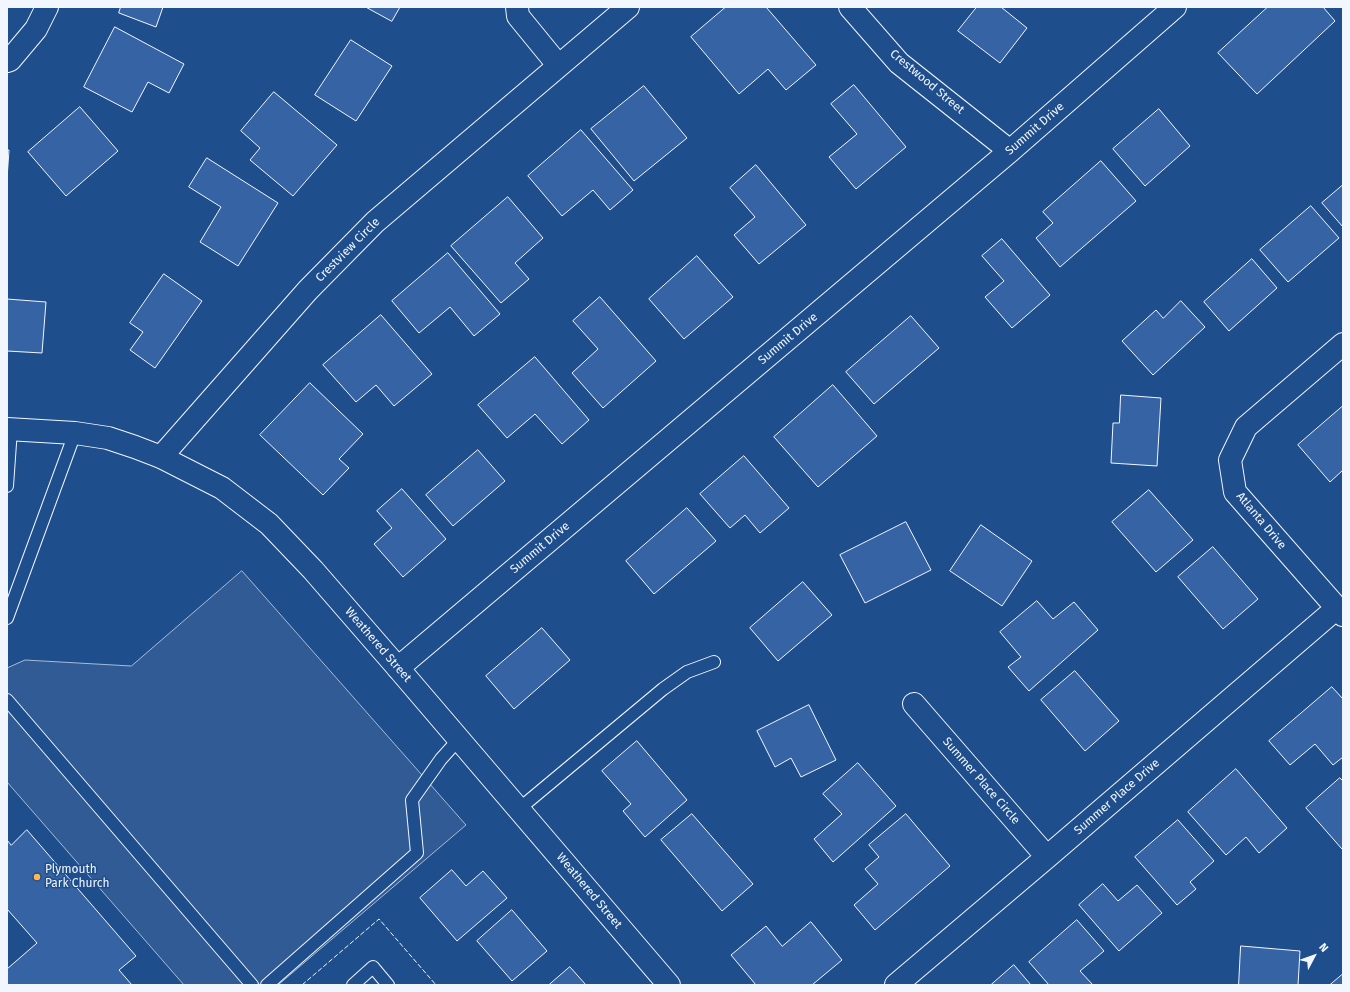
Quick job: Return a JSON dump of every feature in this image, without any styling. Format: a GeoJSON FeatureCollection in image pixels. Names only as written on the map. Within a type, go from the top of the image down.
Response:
{"type":"FeatureCollection","features":[{"type":"Feature","properties":{"kind":"street"},"geometry":{"type":"LineString","coordinates":[[7,61],[10,60],[36,28],[47,7]]}},
{"type":"Feature","properties":{"kind":"street"},"geometry":{"type":"LineString","coordinates":[[517,7],[518,16],[558,65]]}},
{"type":"Feature","properties":{"kind":"street","name":"Crestview Circle"},"geometry":{"type":"LineString","coordinates":[[161,457],[308,290],[375,222],[628,7]]}},
{"type":"Feature","properties":{"kind":"street","name":"Crestwood Street"},"geometry":{"type":"LineString","coordinates":[[850,7],[899,63],[1010,151]]}},
{"type":"Feature","properties":{"kind":"street","name":"Summit Drive"},"geometry":{"type":"LineString","coordinates":[[398,668],[1010,151],[1175,7]]}},
{"type":"Feature","properties":{"kind":"street","name":"Atlanta Drive"},"geometry":{"type":"LineString","coordinates":[[1340,612],[1235,492],[1230,460],[1246,427],[1343,344]]}},
{"type":"Feature","properties":{"kind":"street","name":"Weathered Street"},"geometry":{"type":"LineString","coordinates":[[9,429],[75,433],[108,438],[161,457],[222,488],[269,524],[313,570],[669,985]]}},
{"type":"Feature","properties":{"kind":"street","name":"Summer Place Drive"},"geometry":{"type":"LineString","coordinates":[[896,985],[1340,612]]}},
{"type":"Feature","properties":{"kind":"street","name":"Summer Place Circle"},"geometry":{"type":"LineString","coordinates":[[914,704],[1048,857]]}},
{"type":"Feature","properties":{"kind":"lane"},"geometry":{"type":"LineString","coordinates":[[7,486],[9,429]]}},
{"type":"Feature","properties":{"kind":"lane"},"geometry":{"type":"LineString","coordinates":[[7,618],[75,433]]}},
{"type":"Feature","properties":{"kind":"lane"},"geometry":{"type":"LineString","coordinates":[[519,809],[663,689],[686,672],[714,662]]}},
{"type":"Feature","properties":{"kind":"lane"},"geometry":{"type":"LineString","coordinates":[[7,700],[252,985]]}},
{"type":"Feature","properties":{"kind":"lane"},"geometry":{"type":"LineString","coordinates":[[267,985],[417,853],[412,800],[441,759],[459,739]]}},
{"type":"Feature","properties":{"kind":"lane"},"geometry":{"type":"LineString","coordinates":[[353,985],[373,967],[388,985]]}},
{"type":"Feature","properties":{"kind":"shaded area"},"geometry":{"type":"Polygon","coordinates":[[[242,571],[466,825],[278,985],[184,985],[7,782],[7,668],[25,660],[131,666],[242,571]]]}},
{"type":"Feature","properties":{"kind":"building"},"geometry":{"type":"Polygon","coordinates":[[[121,7],[163,7],[156,27],[119,13],[121,7]]]}},
{"type":"Feature","properties":{"kind":"building"},"geometry":{"type":"Polygon","coordinates":[[[366,7],[400,7],[392,21],[366,7]]]}},
{"type":"Feature","properties":{"kind":"building"},"geometry":{"type":"Polygon","coordinates":[[[726,7],[766,7],[816,65],[786,90],[768,69],[739,94],[691,37],[726,7]]]}},
{"type":"Feature","properties":{"kind":"building"},"geometry":{"type":"Polygon","coordinates":[[[977,7],[1001,7],[1027,28],[1000,63],[958,31],[977,7]]]}},
{"type":"Feature","properties":{"kind":"building"},"geometry":{"type":"Polygon","coordinates":[[[1268,7],[1323,7],[1335,21],[1257,94],[1218,53],[1268,7]]]}},
{"type":"Feature","properties":{"kind":"building"},"geometry":{"type":"Polygon","coordinates":[[[115,27],[184,64],[169,93],[148,82],[132,112],[84,87],[115,27]]]}},
{"type":"Feature","properties":{"kind":"building"},"geometry":{"type":"Polygon","coordinates":[[[351,40],[392,66],[356,121],[315,95],[351,40]]]}},
{"type":"Feature","properties":{"kind":"building"},"geometry":{"type":"Polygon","coordinates":[[[854,85],[906,147],[856,189],[829,157],[857,134],[831,104],[854,85]]]}},
{"type":"Feature","properties":{"kind":"building"},"geometry":{"type":"Polygon","coordinates":[[[644,86],[687,138],[634,181],[591,129],[644,86]]]}},
{"type":"Feature","properties":{"kind":"building"},"geometry":{"type":"Polygon","coordinates":[[[274,92],[337,145],[293,196],[250,160],[260,148],[241,131],[274,92]]]}},
{"type":"Feature","properties":{"kind":"building"},"geometry":{"type":"Polygon","coordinates":[[[80,107],[118,151],[66,196],[28,152],[80,107]]]}},
{"type":"Feature","properties":{"kind":"building"},"geometry":{"type":"Polygon","coordinates":[[[1159,109],[1190,146],[1145,186],[1113,149],[1159,109]]]}},
{"type":"Feature","properties":{"kind":"building"},"geometry":{"type":"Polygon","coordinates":[[[581,130],[633,190],[610,210],[593,190],[562,216],[528,176],[581,130]]]}},
{"type":"Feature","properties":{"kind":"building"},"geometry":{"type":"Polygon","coordinates":[[[7,150],[9,150],[7,179],[7,150]]]}},
{"type":"Feature","properties":{"kind":"building"},"geometry":{"type":"Polygon","coordinates":[[[207,158],[278,203],[238,266],[200,242],[221,207],[189,187],[207,158]]]}},
{"type":"Feature","properties":{"kind":"building"},"geometry":{"type":"Polygon","coordinates":[[[1101,161],[1136,201],[1060,267],[1036,238],[1053,223],[1043,212],[1101,161]]]}},
{"type":"Feature","properties":{"kind":"building"},"geometry":{"type":"Polygon","coordinates":[[[756,165],[806,225],[759,264],[734,235],[755,217],[730,188],[756,165]]]}},
{"type":"Feature","properties":{"kind":"building"},"geometry":{"type":"Polygon","coordinates":[[[1343,185],[1343,227],[1322,203],[1343,185]]]}},
{"type":"Feature","properties":{"kind":"building"},"geometry":{"type":"Polygon","coordinates":[[[508,197],[543,238],[515,263],[529,279],[501,303],[451,246],[508,197]]]}},
{"type":"Feature","properties":{"kind":"building"},"geometry":{"type":"Polygon","coordinates":[[[1311,206],[1339,238],[1288,282],[1260,250],[1311,206]]]}},
{"type":"Feature","properties":{"kind":"building"},"geometry":{"type":"Polygon","coordinates":[[[1002,239],[1050,295],[1012,328],[985,297],[1004,281],[982,256],[1002,239]]]}},
{"type":"Feature","properties":{"kind":"building"},"geometry":{"type":"Polygon","coordinates":[[[448,253],[500,314],[474,336],[450,307],[419,333],[392,301],[448,253]]]}},
{"type":"Feature","properties":{"kind":"building"},"geometry":{"type":"Polygon","coordinates":[[[697,256],[733,297],[684,339],[649,299],[697,256]]]}},
{"type":"Feature","properties":{"kind":"building"},"geometry":{"type":"Polygon","coordinates":[[[1252,259],[1277,288],[1229,331],[1204,302],[1252,259]]]}},
{"type":"Feature","properties":{"kind":"building"},"geometry":{"type":"Polygon","coordinates":[[[164,274],[202,301],[155,368],[130,350],[143,332],[130,323],[164,274]]]}},
{"type":"Feature","properties":{"kind":"building"},"geometry":{"type":"Polygon","coordinates":[[[600,297],[656,361],[603,408],[572,373],[598,349],[573,321],[600,297]]]}},
{"type":"Feature","properties":{"kind":"building"},"geometry":{"type":"Polygon","coordinates":[[[7,299],[46,302],[42,353],[7,351],[7,299]]]}},
{"type":"Feature","properties":{"kind":"building"},"geometry":{"type":"Polygon","coordinates":[[[1181,301],[1205,327],[1153,375],[1122,341],[1156,310],[1163,318],[1181,301]]]}},
{"type":"Feature","properties":{"kind":"building"},"geometry":{"type":"Polygon","coordinates":[[[381,315],[432,374],[394,406],[376,385],[356,402],[323,365],[381,315]]]}},
{"type":"Feature","properties":{"kind":"building"},"geometry":{"type":"Polygon","coordinates":[[[911,316],[939,348],[874,404],[846,372],[911,316]]]}},
{"type":"Feature","properties":{"kind":"building"},"geometry":{"type":"Polygon","coordinates":[[[535,357],[589,420],[562,444],[535,414],[507,438],[478,405],[535,357]]]}},
{"type":"Feature","properties":{"kind":"building"},"geometry":{"type":"Polygon","coordinates":[[[310,383],[363,434],[339,459],[349,468],[323,495],[260,435],[310,383]]]}},
{"type":"Feature","properties":{"kind":"building"},"geometry":{"type":"Polygon","coordinates":[[[833,385],[877,436],[818,487],[774,437],[833,385]]]}},
{"type":"Feature","properties":{"kind":"building"},"geometry":{"type":"Polygon","coordinates":[[[1121,395],[1161,398],[1157,466],[1111,463],[1113,423],[1119,423],[1121,395]]]}},
{"type":"Feature","properties":{"kind":"building"},"geometry":{"type":"Polygon","coordinates":[[[1343,406],[1343,470],[1330,482],[1298,445],[1343,406]]]}},
{"type":"Feature","properties":{"kind":"building"},"geometry":{"type":"Polygon","coordinates":[[[478,450],[505,481],[453,526],[426,495],[478,450]]]}},
{"type":"Feature","properties":{"kind":"building"},"geometry":{"type":"Polygon","coordinates":[[[744,456],[789,508],[760,533],[745,515],[730,528],[700,494],[744,456]]]}},
{"type":"Feature","properties":{"kind":"building"},"geometry":{"type":"Polygon","coordinates":[[[402,489],[446,539],[403,577],[374,544],[392,528],[377,511],[402,489]]]}},
{"type":"Feature","properties":{"kind":"building"},"geometry":{"type":"Polygon","coordinates":[[[1149,490],[1193,540],[1156,572],[1112,522],[1149,490]]]}},
{"type":"Feature","properties":{"kind":"building"},"geometry":{"type":"Polygon","coordinates":[[[687,508],[716,541],[654,594],[626,561],[687,508]]]}},
{"type":"Feature","properties":{"kind":"building"},"geometry":{"type":"Polygon","coordinates":[[[906,522],[931,570],[865,603],[840,555],[906,522]]]}},
{"type":"Feature","properties":{"kind":"building"},"geometry":{"type":"Polygon","coordinates":[[[981,525],[1032,561],[1002,606],[950,571],[981,525]]]}},
{"type":"Feature","properties":{"kind":"building"},"geometry":{"type":"Polygon","coordinates":[[[1213,547],[1258,599],[1223,629],[1178,577],[1213,547]]]}},
{"type":"Feature","properties":{"kind":"building"},"geometry":{"type":"Polygon","coordinates":[[[803,582],[832,615],[778,661],[750,628],[803,582]]]}},
{"type":"Feature","properties":{"kind":"building"},"geometry":{"type":"Polygon","coordinates":[[[1037,601],[1053,619],[1074,602],[1098,630],[1029,691],[1008,667],[1021,657],[1000,632],[1037,601]]]}},
{"type":"Feature","properties":{"kind":"building"},"geometry":{"type":"Polygon","coordinates":[[[542,628],[570,660],[514,709],[486,676],[542,628]]]}},
{"type":"Feature","properties":{"kind":"building"},"geometry":{"type":"Polygon","coordinates":[[[1075,671],[1119,721],[1085,751],[1041,700],[1075,671]]]}},
{"type":"Feature","properties":{"kind":"building"},"geometry":{"type":"Polygon","coordinates":[[[1332,687],[1343,699],[1343,757],[1333,765],[1315,744],[1290,765],[1269,741],[1332,687]]]}},
{"type":"Feature","properties":{"kind":"building"},"geometry":{"type":"Polygon","coordinates":[[[809,705],[836,760],[801,777],[791,758],[775,767],[757,731],[809,705]]]}},
{"type":"Feature","properties":{"kind":"building"},"geometry":{"type":"Polygon","coordinates":[[[637,741],[687,800],[645,837],[623,811],[631,804],[602,771],[637,741]]]}},
{"type":"Feature","properties":{"kind":"building"},"geometry":{"type":"Polygon","coordinates":[[[858,763],[896,806],[833,862],[814,839],[842,814],[823,794],[858,763]]]}},
{"type":"Feature","properties":{"kind":"building"},"geometry":{"type":"Polygon","coordinates":[[[1236,769],[1287,828],[1259,853],[1246,837],[1226,855],[1188,812],[1236,769]]]}},
{"type":"Feature","properties":{"kind":"building"},"geometry":{"type":"Polygon","coordinates":[[[1340,778],[1343,781],[1342,849],[1306,808],[1340,778]]]}},
{"type":"Feature","properties":{"kind":"building"},"geometry":{"type":"Polygon","coordinates":[[[692,814],[753,884],[722,911],[661,840],[692,814]]]}},
{"type":"Feature","properties":{"kind":"building"},"geometry":{"type":"Polygon","coordinates":[[[906,814],[950,866],[875,930],[854,905],[878,884],[865,869],[879,857],[869,845],[906,814]]]}},
{"type":"Feature","properties":{"kind":"building"},"geometry":{"type":"Polygon","coordinates":[[[1178,820],[1214,861],[1190,882],[1196,889],[1177,905],[1135,857],[1178,820]]]}},
{"type":"Feature","properties":{"kind":"building","name":"Plymouth Park Church"},"geometry":{"type":"Polygon","coordinates":[[[27,830],[136,956],[119,970],[132,985],[7,985],[7,969],[37,943],[7,909],[7,840],[11,845],[27,830]]]}},
{"type":"Feature","properties":{"kind":"building"},"geometry":{"type":"Polygon","coordinates":[[[452,870],[466,886],[483,871],[507,898],[457,941],[420,898],[452,870]]]}},
{"type":"Feature","properties":{"kind":"building"},"geometry":{"type":"Polygon","coordinates":[[[1103,884],[1118,901],[1137,885],[1162,913],[1119,951],[1079,905],[1103,884]]]}},
{"type":"Feature","properties":{"kind":"building"},"geometry":{"type":"Polygon","coordinates":[[[512,910],[547,951],[512,981],[477,941],[512,910]]]}},
{"type":"Feature","properties":{"kind":"building"},"geometry":{"type":"Polygon","coordinates":[[[1077,920],[1104,951],[1080,971],[1093,985],[1049,985],[1029,962],[1077,920]]]}},
{"type":"Feature","properties":{"kind":"building"},"geometry":{"type":"Polygon","coordinates":[[[811,922],[842,960],[812,985],[756,985],[731,955],[766,926],[782,946],[811,922]]]}},
{"type":"Feature","properties":{"kind":"building"},"geometry":{"type":"Polygon","coordinates":[[[1241,946],[1300,951],[1298,985],[1239,985],[1241,946]]]}},
{"type":"Feature","properties":{"kind":"building"},"geometry":{"type":"Polygon","coordinates":[[[1014,965],[1031,985],[991,985],[1014,965]]]}},
{"type":"Feature","properties":{"kind":"building"},"geometry":{"type":"Polygon","coordinates":[[[570,967],[586,985],[549,985],[570,967]]]}},
{"type":"Feature","properties":{"kind":"building"},"geometry":{"type":"Polygon","coordinates":[[[1343,974],[1343,985],[1330,985],[1343,974]]]}},
{"type":"Feature","properties":{"kind":"fence"},"geometry":{"type":"LineString","coordinates":[[302,985],[379,919],[436,985]]}},
{"type":"Feature","properties":{"kind":"place","name":"Plymouth Park Church"},"geometry":{"type":"Point","coordinates":[37,877]}}]}
